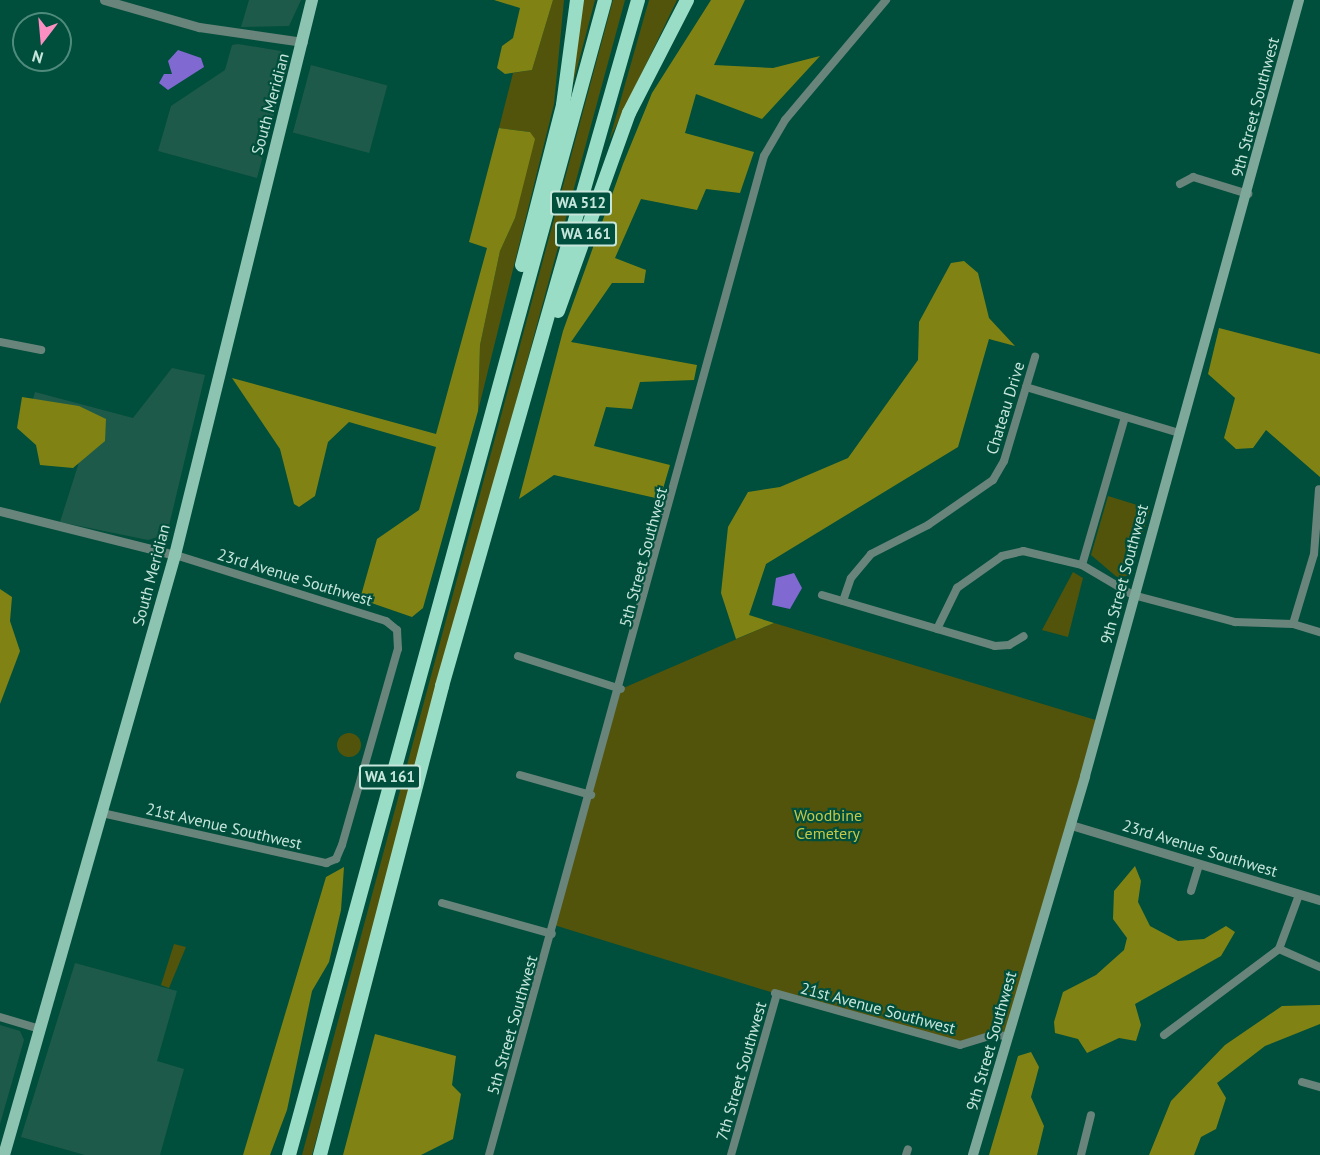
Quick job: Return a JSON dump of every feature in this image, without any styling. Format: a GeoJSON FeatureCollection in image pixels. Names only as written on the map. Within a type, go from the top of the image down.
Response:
{"type":"FeatureCollection","features":[{"type":"Feature","properties":{"kind":"highway","name":"WA 161"},"geometry":{"type":"LineString","coordinates":[[289,1155],[492,398],[563,105],[577,0]]}},
{"type":"Feature","properties":{"kind":"highway","name":"WA 512"},"geometry":{"type":"LineString","coordinates":[[492,398],[605,0]]}},
{"type":"Feature","properties":{"kind":"highway","name":"WA 512"},"geometry":{"type":"LineString","coordinates":[[522,406],[638,0]]}},
{"type":"Feature","properties":{"kind":"highway","name":"WA 161"},"geometry":{"type":"LineString","coordinates":[[320,1155],[442,686],[522,406],[629,113],[687,0]]}},
{"type":"Feature","properties":{"kind":"main road","name":"South Meridian"},"geometry":{"type":"LineString","coordinates":[[4,1155],[175,555],[312,0]]}},
{"type":"Feature","properties":{"kind":"main road","name":"9th Street Southwest"},"geometry":{"type":"LineString","coordinates":[[973,1155],[1071,825],[1133,595],[1248,194],[1299,0]]}},
{"type":"Feature","properties":{"kind":"street"},"geometry":{"type":"LineString","coordinates":[[104,0],[199,27],[303,42]]}},
{"type":"Feature","properties":{"kind":"street","name":"5th Street Southwest"},"geometry":{"type":"LineString","coordinates":[[490,1155],[621,689],[764,156],[785,120],[886,0]]}},
{"type":"Feature","properties":{"kind":"street"},"geometry":{"type":"LineString","coordinates":[[1180,184],[1193,177],[1248,194]]}},
{"type":"Feature","properties":{"kind":"street"},"geometry":{"type":"LineString","coordinates":[[0,342],[41,350]]}},
{"type":"Feature","properties":{"kind":"street","name":"Chateau Drive"},"geometry":{"type":"LineString","coordinates":[[843,601],[851,578],[871,554],[936,521],[993,480],[1035,357]]}},
{"type":"Feature","properties":{"kind":"street"},"geometry":{"type":"LineString","coordinates":[[1026,387],[1179,433]]}},
{"type":"Feature","properties":{"kind":"street"},"geometry":{"type":"LineString","coordinates":[[1082,565],[1125,417]]}},
{"type":"Feature","properties":{"kind":"street"},"geometry":{"type":"LineString","coordinates":[[1293,624],[1317,555],[1319,489]]}},
{"type":"Feature","properties":{"kind":"street"},"geometry":{"type":"LineString","coordinates":[[0,511],[175,555]]}},
{"type":"Feature","properties":{"kind":"street"},"geometry":{"type":"LineString","coordinates":[[937,629],[953,592],[1002,556],[1031,551],[1082,565],[1133,595],[1235,622],[1293,624],[1320,632]]}},
{"type":"Feature","properties":{"kind":"street","name":"23rd Avenue Southwest"},"geometry":{"type":"LineString","coordinates":[[175,555],[386,621],[399,636],[338,856]]}},
{"type":"Feature","properties":{"kind":"street"},"geometry":{"type":"LineString","coordinates":[[822,595],[999,647],[1024,636]]}},
{"type":"Feature","properties":{"kind":"street"},"geometry":{"type":"LineString","coordinates":[[518,656],[621,689]]}},
{"type":"Feature","properties":{"kind":"street"},"geometry":{"type":"LineString","coordinates":[[520,775],[591,795]]}},
{"type":"Feature","properties":{"kind":"street","name":"21st Avenue Southwest"},"geometry":{"type":"LineString","coordinates":[[102,813],[319,862],[338,856]]}},
{"type":"Feature","properties":{"kind":"street","name":"23rd Avenue Southwest"},"geometry":{"type":"LineString","coordinates":[[1071,825],[1320,900]]}},
{"type":"Feature","properties":{"kind":"street"},"geometry":{"type":"LineString","coordinates":[[1191,891],[1199,864]]}},
{"type":"Feature","properties":{"kind":"street"},"geometry":{"type":"LineString","coordinates":[[1164,1035],[1279,950],[1299,894]]}},
{"type":"Feature","properties":{"kind":"street"},"geometry":{"type":"LineString","coordinates":[[442,903],[552,934]]}},
{"type":"Feature","properties":{"kind":"street"},"geometry":{"type":"LineString","coordinates":[[1279,950],[1320,967]]}},
{"type":"Feature","properties":{"kind":"street","name":"21st Avenue Southwest"},"geometry":{"type":"LineString","coordinates":[[776,994],[960,1045],[995,1034],[1008,1037]]}},
{"type":"Feature","properties":{"kind":"street","name":"7th Street Southwest"},"geometry":{"type":"LineString","coordinates":[[731,1155],[776,994]]}},
{"type":"Feature","properties":{"kind":"street"},"geometry":{"type":"LineString","coordinates":[[0,1017],[40,1029]]}},
{"type":"Feature","properties":{"kind":"street"},"geometry":{"type":"LineString","coordinates":[[1302,1082],[1320,1087]]}},
{"type":"Feature","properties":{"kind":"street"},"geometry":{"type":"LineString","coordinates":[[1081,1155],[1091,1115]]}},
{"type":"Feature","properties":{"kind":"shaded area"},"geometry":{"type":"Polygon","coordinates":[[[249,0],[301,0],[289,26],[241,27],[249,0]]]}},
{"type":"Feature","properties":{"kind":"shaded area"},"geometry":{"type":"Polygon","coordinates":[[[494,0],[553,0],[532,70],[505,74],[497,68],[502,46],[513,38],[520,8],[494,0]]]}},
{"type":"Feature","properties":{"kind":"shaded area"},"geometry":{"type":"Polygon","coordinates":[[[711,0],[745,0],[714,65],[773,68],[820,56],[762,119],[696,94],[685,133],[754,152],[740,193],[706,189],[697,210],[641,199],[615,258],[646,270],[644,283],[612,283],[571,342],[697,365],[694,380],[640,382],[632,409],[606,407],[594,446],[670,465],[660,499],[554,475],[519,499],[563,331],[623,164],[652,93],[711,0]]]}},
{"type":"Feature","properties":{"kind":"shaded area"},"geometry":{"type":"Polygon","coordinates":[[[232,45],[281,51],[288,61],[257,178],[158,151],[171,106],[225,70],[232,45]]]}},
{"type":"Feature","properties":{"kind":"shaded area"},"geometry":{"type":"Polygon","coordinates":[[[178,50],[201,58],[204,67],[168,90],[159,83],[164,74],[172,74],[168,61],[178,50]]]}},
{"type":"Feature","properties":{"kind":"shaded area"},"geometry":{"type":"Polygon","coordinates":[[[311,65],[387,85],[369,153],[293,133],[311,65]]]}},
{"type":"Feature","properties":{"kind":"shaded area"},"geometry":{"type":"Polygon","coordinates":[[[499,128],[530,132],[535,139],[515,218],[500,251],[480,345],[478,411],[423,608],[412,617],[360,599],[377,539],[419,510],[436,447],[349,422],[328,442],[315,496],[299,507],[294,504],[280,449],[232,378],[436,434],[487,248],[469,242],[499,128]]]}},
{"type":"Feature","properties":{"kind":"shaded area"},"geometry":{"type":"Polygon","coordinates":[[[964,261],[978,273],[989,318],[1015,346],[989,339],[958,447],[766,564],[749,615],[774,623],[736,639],[721,593],[728,527],[748,492],[780,487],[848,458],[918,360],[919,322],[951,263],[964,261]]]}},
{"type":"Feature","properties":{"kind":"shaded area"},"geometry":{"type":"Polygon","coordinates":[[[1219,328],[1320,354],[1320,477],[1266,430],[1253,448],[1236,449],[1224,438],[1235,398],[1208,374],[1219,328]]]}},
{"type":"Feature","properties":{"kind":"shaded area"},"geometry":{"type":"Polygon","coordinates":[[[172,368],[205,375],[167,534],[148,540],[60,522],[82,453],[24,432],[35,392],[133,418],[172,368]]]}},
{"type":"Feature","properties":{"kind":"shaded area"},"geometry":{"type":"Polygon","coordinates":[[[22,397],[79,406],[106,419],[105,441],[73,468],[40,465],[36,445],[17,428],[22,397]]]}},
{"type":"Feature","properties":{"kind":"shaded area"},"geometry":{"type":"Polygon","coordinates":[[[794,573],[802,588],[790,609],[772,605],[776,578],[794,573]]]}},
{"type":"Feature","properties":{"kind":"shaded area"},"geometry":{"type":"Polygon","coordinates":[[[0,589],[12,597],[10,621],[20,651],[0,704],[0,589]]]}},
{"type":"Feature","properties":{"kind":"shaded area"},"geometry":{"type":"Polygon","coordinates":[[[1135,866],[1141,881],[1138,902],[1150,926],[1178,941],[1204,939],[1226,926],[1235,932],[1221,956],[1135,1004],[1141,1025],[1136,1041],[1119,1038],[1087,1053],[1078,1039],[1055,1033],[1054,1022],[1063,992],[1096,975],[1124,950],[1127,938],[1113,919],[1114,891],[1135,866]]]}},
{"type":"Feature","properties":{"kind":"shaded area"},"geometry":{"type":"Polygon","coordinates":[[[344,867],[341,910],[329,962],[312,991],[287,1110],[270,1155],[243,1155],[326,877],[344,867]]]}},
{"type":"Feature","properties":{"kind":"shaded area"},"geometry":{"type":"Polygon","coordinates":[[[75,963],[177,991],[157,1061],[184,1069],[160,1155],[85,1155],[21,1137],[75,963]]]}},
{"type":"Feature","properties":{"kind":"shaded area"},"geometry":{"type":"Polygon","coordinates":[[[1320,1005],[1320,1024],[1265,1046],[1217,1083],[1226,1098],[1216,1129],[1201,1137],[1194,1155],[1149,1155],[1171,1101],[1225,1045],[1282,1006],[1320,1005]]]}},
{"type":"Feature","properties":{"kind":"shaded area"},"geometry":{"type":"Polygon","coordinates":[[[0,1025],[20,1031],[24,1040],[0,1124],[0,1025]]]}},
{"type":"Feature","properties":{"kind":"shaded area"},"geometry":{"type":"Polygon","coordinates":[[[375,1034],[456,1056],[452,1085],[461,1094],[453,1139],[421,1155],[343,1155],[375,1034]]]}},
{"type":"Feature","properties":{"kind":"shaded area"},"geometry":{"type":"Polygon","coordinates":[[[1031,1052],[1039,1067],[1031,1097],[1044,1126],[1037,1155],[989,1155],[1018,1056],[1031,1052]]]}},
{"type":"Feature","properties":{"kind":"green space"},"geometry":{"type":"Polygon","coordinates":[[[553,0],[564,0],[554,104],[478,411],[480,345],[500,251],[515,218],[530,132],[499,128],[513,73],[532,70],[553,0]]]}},
{"type":"Feature","properties":{"kind":"green space"},"geometry":{"type":"Polygon","coordinates":[[[582,0],[595,0],[571,91],[582,0]]]}},
{"type":"Feature","properties":{"kind":"green space"},"geometry":{"type":"Polygon","coordinates":[[[613,0],[625,0],[312,1155],[302,1155],[613,0]]]}},
{"type":"Feature","properties":{"kind":"green space"},"geometry":{"type":"Polygon","coordinates":[[[649,0],[677,0],[609,141],[649,0]]]}},
{"type":"Feature","properties":{"kind":"green space"},"geometry":{"type":"Polygon","coordinates":[[[1108,496],[1150,509],[1130,575],[1118,578],[1091,555],[1108,496]]]}},
{"type":"Feature","properties":{"kind":"green space"},"geometry":{"type":"Polygon","coordinates":[[[1073,572],[1083,578],[1068,637],[1042,630],[1073,572]]]}},
{"type":"Feature","properties":{"kind":"green space","name":"Woodbine Cemetery"},"geometry":{"type":"Polygon","coordinates":[[[774,623],[1099,721],[1008,1037],[999,1034],[971,1044],[777,994],[554,925],[621,689],[774,623]]]}},
{"type":"Feature","properties":{"kind":"green space"},"geometry":{"type":"Polygon","coordinates":[[[349,733],[358,736],[361,745],[358,754],[349,757],[340,754],[337,745],[340,736],[349,733]]]}},
{"type":"Feature","properties":{"kind":"green space"},"geometry":{"type":"Polygon","coordinates":[[[174,944],[186,947],[169,988],[161,985],[174,944]]]}}]}
